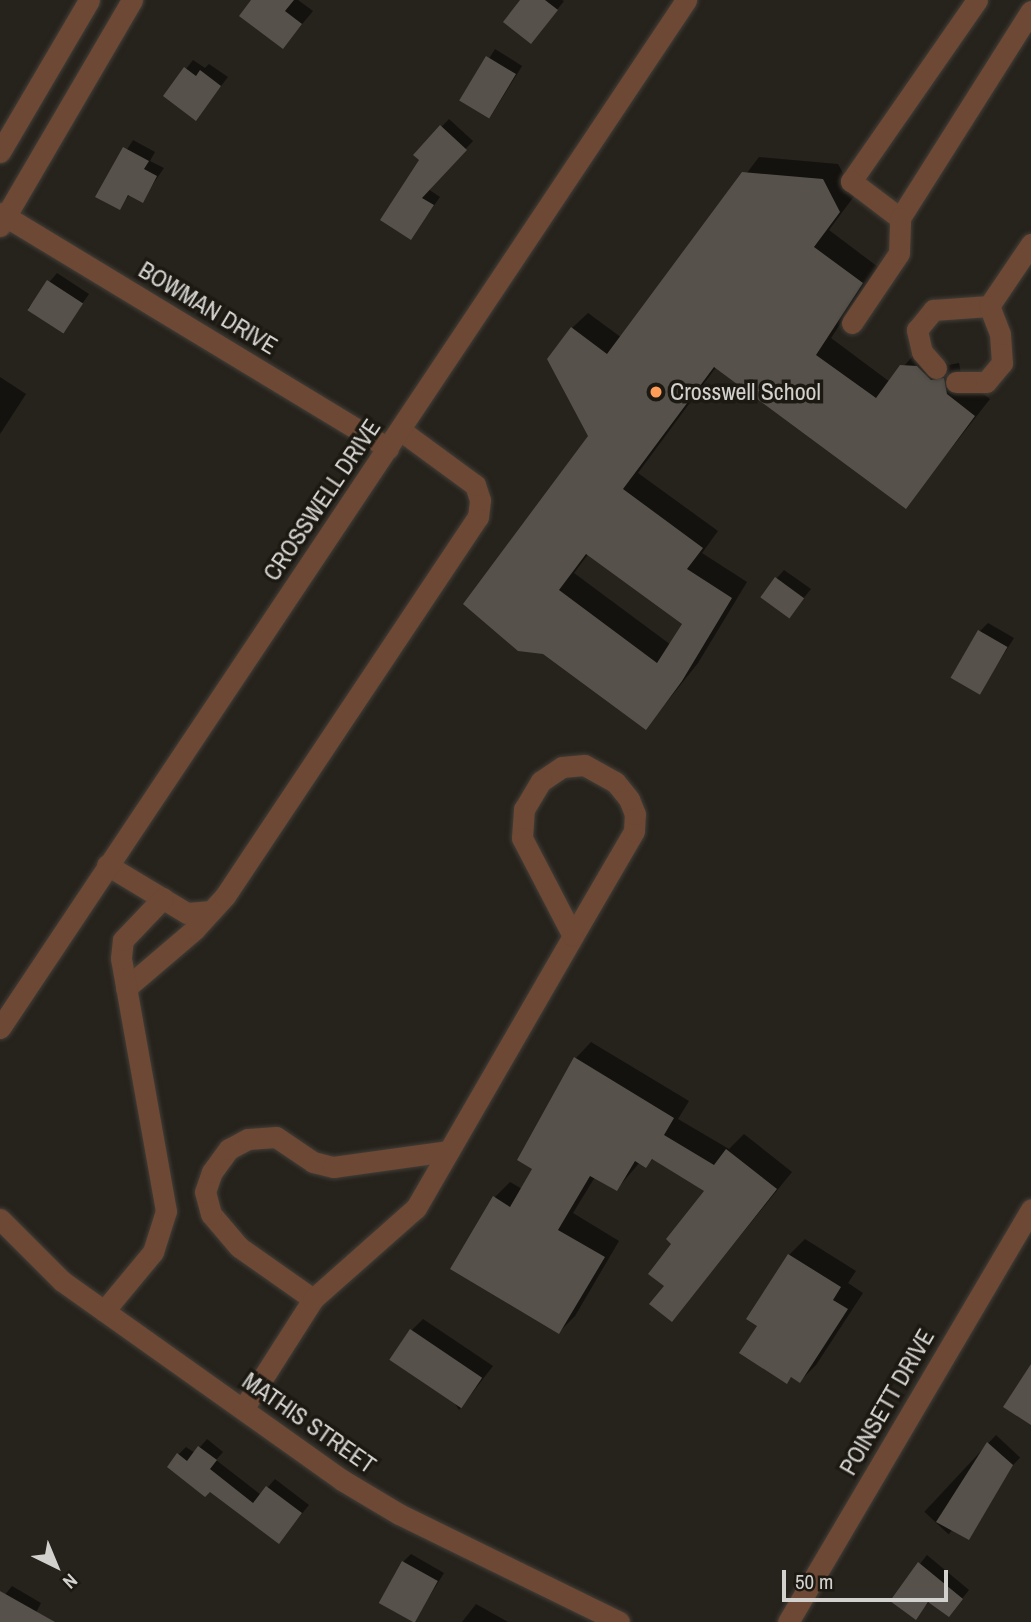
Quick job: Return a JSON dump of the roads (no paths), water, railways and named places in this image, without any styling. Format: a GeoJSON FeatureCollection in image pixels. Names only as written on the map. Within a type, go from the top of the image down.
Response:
{"type":"FeatureCollection","features":[{"type":"Feature","properties":{"kind":"street"},"geometry":{"type":"LineString","coordinates":[[0,152],[89,0]]}},
{"type":"Feature","properties":{"kind":"street"},"geometry":{"type":"LineString","coordinates":[[2,218],[132,0]]}},
{"type":"Feature","properties":{"kind":"street","name":"CROSSWELL DRIVE"},"geometry":{"type":"LineString","coordinates":[[0,1028],[685,0]]}},
{"type":"Feature","properties":{"kind":"street"},"geometry":{"type":"LineString","coordinates":[[900,218],[852,181],[977,0]]}},
{"type":"Feature","properties":{"kind":"street"},"geometry":{"type":"LineString","coordinates":[[852,323],[900,253],[900,218],[1031,10]]}},
{"type":"Feature","properties":{"kind":"street","name":"BOWMAN DRIVE"},"geometry":{"type":"LineString","coordinates":[[2,218],[475,485],[480,500],[478,517],[225,895],[208,911],[195,929],[126,988]]}},
{"type":"Feature","properties":{"kind":"street"},"geometry":{"type":"LineString","coordinates":[[989,306],[1031,243]]}},
{"type":"Feature","properties":{"kind":"street"},"geometry":{"type":"LineString","coordinates":[[936,368],[922,352],[917,330],[933,310],[989,306]]}},
{"type":"Feature","properties":{"kind":"street"},"geometry":{"type":"LineString","coordinates":[[956,382],[986,382],[1002,363],[1000,334],[989,306]]}},
{"type":"Feature","properties":{"kind":"street"},"geometry":{"type":"LineString","coordinates":[[243,1409],[313,1299],[416,1208],[634,831],[635,814],[614,782],[584,765],[562,767],[541,781],[524,809],[522,838],[573,936]]}},
{"type":"Feature","properties":{"kind":"street"},"geometry":{"type":"LineString","coordinates":[[107,865],[187,913],[208,911]]}},
{"type":"Feature","properties":{"kind":"street"},"geometry":{"type":"LineString","coordinates":[[104,1311],[153,1252],[166,1211],[126,988],[123,940],[163,898]]}},
{"type":"Feature","properties":{"kind":"street"},"geometry":{"type":"LineString","coordinates":[[313,1299],[239,1247],[211,1214],[205,1192],[212,1172],[229,1149],[248,1139],[276,1137],[313,1162],[333,1167],[449,1152]]}},
{"type":"Feature","properties":{"kind":"street","name":"POINSETT DRIVE"},"geometry":{"type":"LineString","coordinates":[[788,1622],[1031,1209]]}},
{"type":"Feature","properties":{"kind":"street","name":"MATHIS STREET"},"geometry":{"type":"LineString","coordinates":[[0,1219],[30,1254],[104,1311],[399,1514],[619,1622]]}},
{"type":"Feature","properties":{"kind":"place","name":"Crosswell School"},"geometry":{"type":"Point","coordinates":[656,392]}}]}
